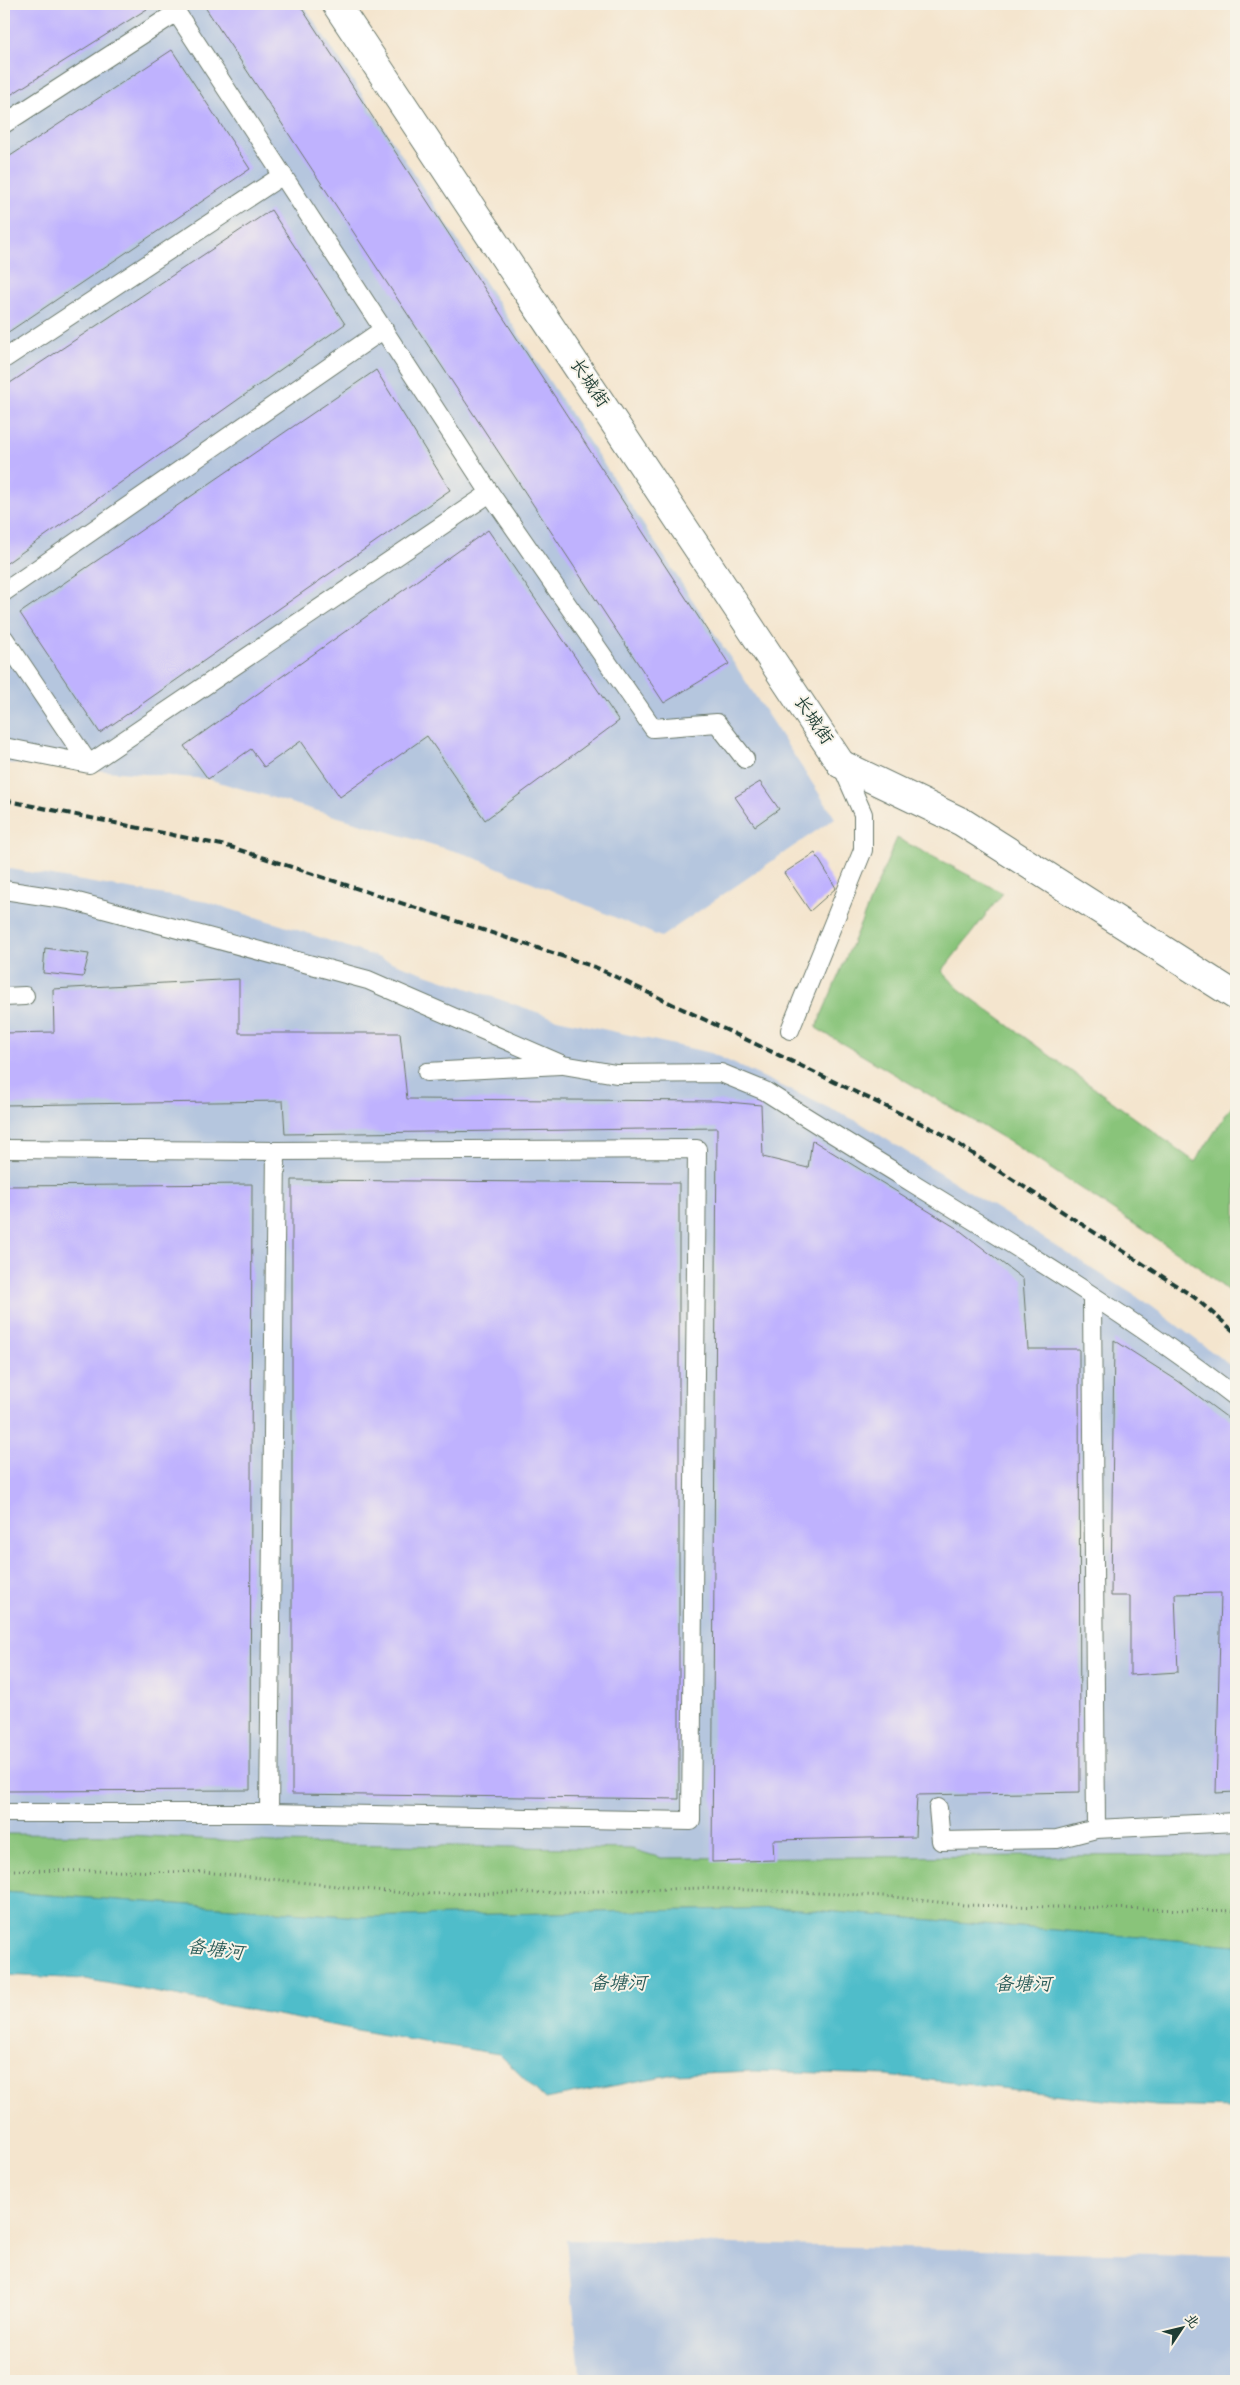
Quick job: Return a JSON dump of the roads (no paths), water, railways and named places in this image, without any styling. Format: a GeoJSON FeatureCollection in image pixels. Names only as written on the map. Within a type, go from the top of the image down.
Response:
{"type":"FeatureCollection","features":[{"type":"Feature","properties":{"kind":"street","name":"长城街"},"geometry":{"type":"LineString","coordinates":[[336,4],[841,764]]}},
{"type":"Feature","properties":{"kind":"street"},"geometry":{"type":"LineString","coordinates":[[841,764],[962,822],[1236,996]]}},
{"type":"Feature","properties":{"kind":"lane"},"geometry":{"type":"LineString","coordinates":[[4,124],[174,8],[490,493],[653,728],[717,723],[745,759]]}},
{"type":"Feature","properties":{"kind":"lane"},"geometry":{"type":"LineString","coordinates":[[4,359],[283,175]]}},
{"type":"Feature","properties":{"kind":"lane"},"geometry":{"type":"LineString","coordinates":[[4,592],[384,330]]}},
{"type":"Feature","properties":{"kind":"lane"},"geometry":{"type":"LineString","coordinates":[[4,747],[89,764],[490,493]]}},
{"type":"Feature","properties":{"kind":"lane"},"geometry":{"type":"LineString","coordinates":[[4,638],[89,764]]}},
{"type":"Feature","properties":{"kind":"lane"},"geometry":{"type":"LineString","coordinates":[[790,1030],[863,850],[863,814],[841,764]]}},
{"type":"Feature","properties":{"kind":"lane"},"geometry":{"type":"LineString","coordinates":[[4,890],[70,900],[368,980],[564,1064],[616,1074],[721,1073],[768,1086],[1195,1365],[1236,1397]]}},
{"type":"Feature","properties":{"kind":"lane"},"geometry":{"type":"LineString","coordinates":[[4,997],[25,996]]}},
{"type":"Feature","properties":{"kind":"lane"},"geometry":{"type":"LineString","coordinates":[[427,1072],[564,1064]]}},
{"type":"Feature","properties":{"kind":"lane"},"geometry":{"type":"LineString","coordinates":[[4,1149],[276,1151],[697,1149],[691,1821],[269,1813],[4,1813]]}},
{"type":"Feature","properties":{"kind":"lane"},"geometry":{"type":"LineString","coordinates":[[269,1813],[276,1151]]}},
{"type":"Feature","properties":{"kind":"lane"},"geometry":{"type":"LineString","coordinates":[[1092,1297],[1096,1829]]}},
{"type":"Feature","properties":{"kind":"lane"},"geometry":{"type":"LineString","coordinates":[[938,1808],[941,1841],[1057,1839],[1096,1829],[1236,1822]]}},
{"type":"Feature","properties":{"kind":"water","name":"备塘河"},"geometry":{"type":"Polygon","coordinates":[[[4,1892],[361,1917],[787,1908],[1236,1945],[1236,2108],[1156,2106],[887,2075],[754,2071],[674,2074],[545,2099],[499,2054],[400,2038],[85,1979],[4,1975],[4,1892]]]}},
{"type":"Feature","properties":{"kind":"railway"},"geometry":{"type":"LineString","coordinates":[[4,800],[231,847],[595,967],[941,1133],[1194,1297],[1236,1333]]}}]}
